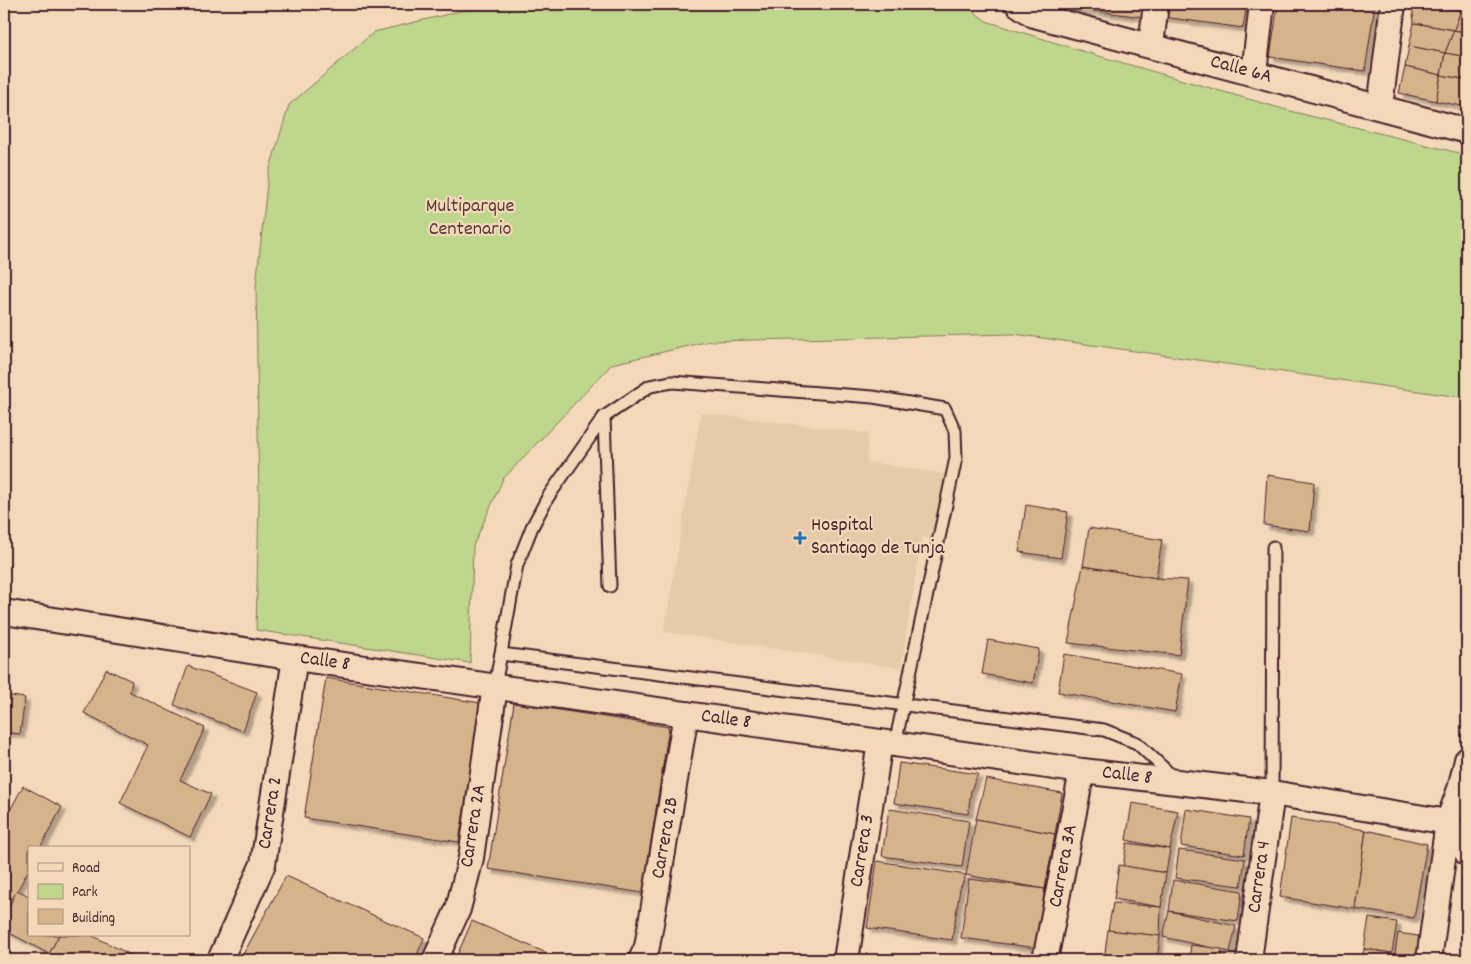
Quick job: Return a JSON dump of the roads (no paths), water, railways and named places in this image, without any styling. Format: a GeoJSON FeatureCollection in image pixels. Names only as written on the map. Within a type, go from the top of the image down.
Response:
{"type":"FeatureCollection","features":[{"type":"Feature","properties":{"kind":"street"},"geometry":{"type":"LineString","coordinates":[[1151,45],[1156,4]]}},
{"type":"Feature","properties":{"kind":"street"},"geometry":{"type":"LineString","coordinates":[[1254,73],[1262,4]]}},
{"type":"Feature","properties":{"kind":"street"},"geometry":{"type":"LineString","coordinates":[[1380,108],[1393,4]]}},
{"type":"Feature","properties":{"kind":"street","name":"Calle 6A"},"geometry":{"type":"LineString","coordinates":[[1030,7],[1151,45],[1467,131]]}},
{"type":"Feature","properties":{"kind":"street","name":"Calle 8"},"geometry":{"type":"LineString","coordinates":[[4,612],[295,658],[1082,771],[1272,794],[1448,822]]}},
{"type":"Feature","properties":{"kind":"street","name":"Carrera 2"},"geometry":{"type":"LineString","coordinates":[[220,960],[263,864],[295,658]]}},
{"type":"Feature","properties":{"kind":"street","name":"Carrera 2A"},"geometry":{"type":"LineString","coordinates":[[435,960],[458,909],[471,858],[495,686]]}},
{"type":"Feature","properties":{"kind":"street","name":"Carrera 2B"},"geometry":{"type":"LineString","coordinates":[[642,960],[647,947],[686,714]]}},
{"type":"Feature","properties":{"kind":"street","name":"Carrera 3"},"geometry":{"type":"LineString","coordinates":[[846,960],[888,743]]}},
{"type":"Feature","properties":{"kind":"street"},"geometry":{"type":"LineString","coordinates":[[1429,960],[1448,822],[1460,789],[1467,760]]}},
{"type":"Feature","properties":{"kind":"street","name":"Carrera 3A"},"geometry":{"type":"LineString","coordinates":[[1045,960],[1082,771]]}},
{"type":"Feature","properties":{"kind":"street","name":"Carrera 4"},"geometry":{"type":"LineString","coordinates":[[1249,960],[1272,794]]}},
{"type":"Feature","properties":{"kind":"street"},"geometry":{"type":"LineString","coordinates":[[1448,822],[1467,853]]}},
{"type":"Feature","properties":{"kind":"lane"},"geometry":{"type":"LineString","coordinates":[[495,686],[516,565],[532,527],[548,497],[604,417],[650,386],[672,382],[873,398],[945,409],[955,431],[956,458],[904,705],[888,743]]}},
{"type":"Feature","properties":{"kind":"lane"},"geometry":{"type":"LineString","coordinates":[[604,417],[610,586]]}},
{"type":"Feature","properties":{"kind":"lane"},"geometry":{"type":"LineString","coordinates":[[1272,794],[1273,547]]}},
{"type":"Feature","properties":{"kind":"lane"},"geometry":{"type":"LineString","coordinates":[[501,654],[1104,730],[1137,743],[1179,782]]}},
{"type":"Feature","properties":{"kind":"place","name":"Hospital Santiago de Tunja"},"geometry":{"type":"Point","coordinates":[800,538]}},
{"type":"Feature","properties":{"kind":"park label","name":"Multiparque Centenario"},"geometry":{"type":"Point","coordinates":[470,218]}}]}
